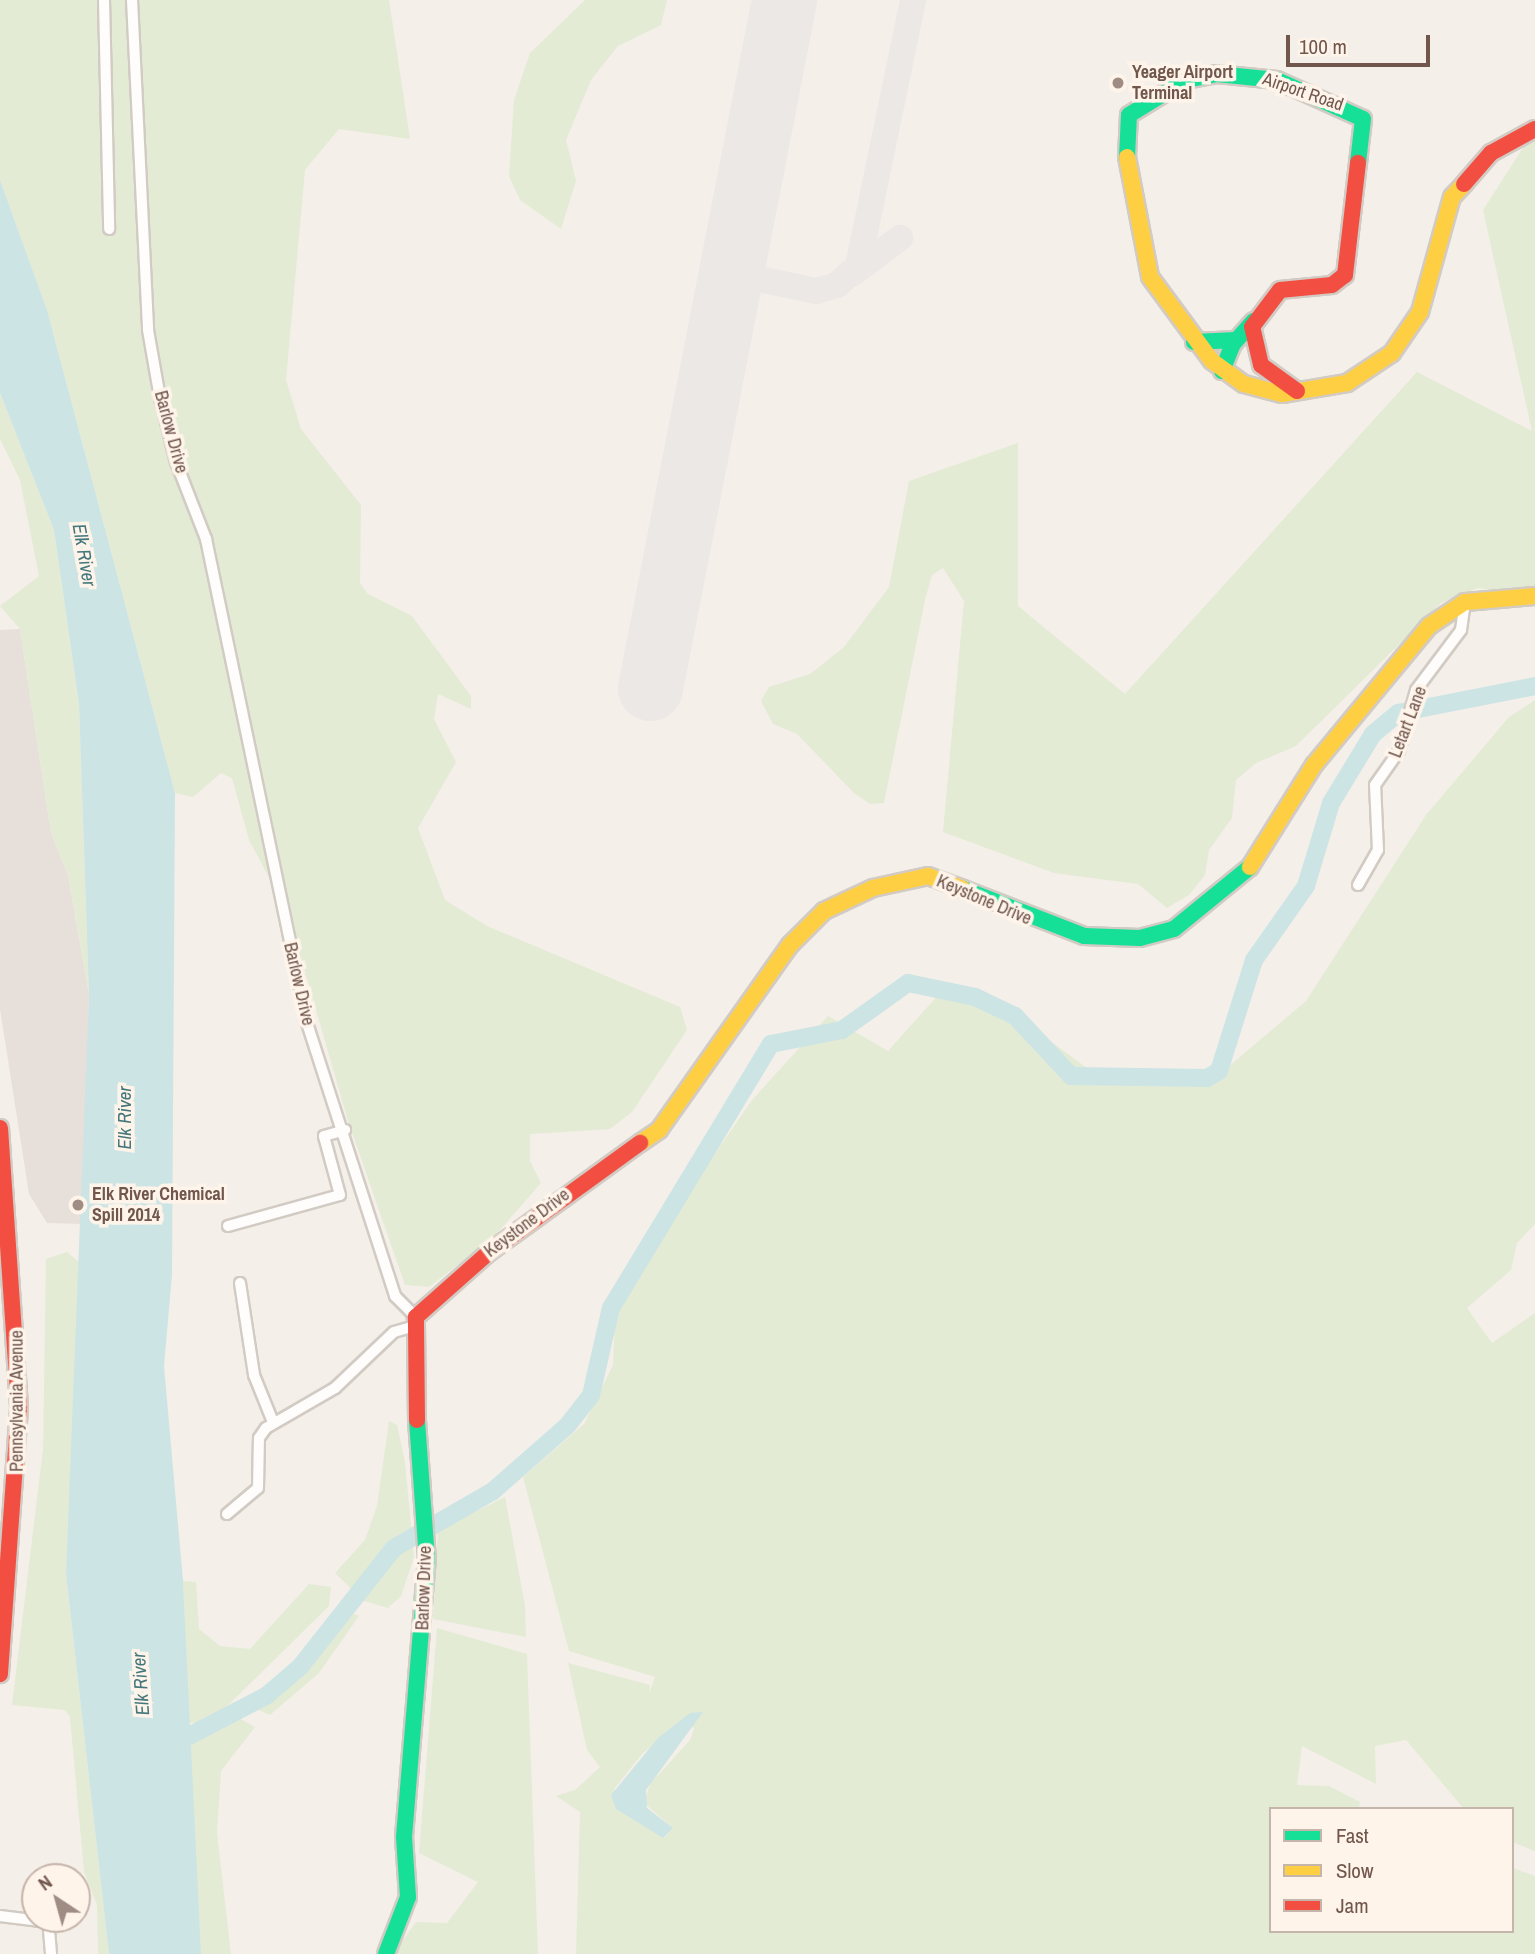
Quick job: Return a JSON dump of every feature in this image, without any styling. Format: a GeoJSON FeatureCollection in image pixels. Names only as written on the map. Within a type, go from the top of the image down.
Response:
{"type":"FeatureCollection","features":[{"type":"Feature","properties":{"kind":"street"},"geometry":{"type":"LineString","coordinates":[[104,0],[109,50],[109,229]]}},
{"type":"Feature","properties":{"kind":"street","name":"Barlow Drive"},"geometry":{"type":"LineString","coordinates":[[132,0],[148,330],[160,398],[176,462],[206,539],[307,1023],[345,1130],[393,1289],[413,1322],[427,1549],[414,1776],[404,1838],[408,1896],[386,1954]]}},
{"type":"Feature","properties":{"kind":"street"},"geometry":{"type":"LineString","coordinates":[[109,50],[133,47]]}},
{"type":"Feature","properties":{"kind":"street","name":"Airport Road"},"geometry":{"type":"LineString","coordinates":[[1222,371],[1237,340],[1280,290],[1332,285],[1345,275],[1365,125],[1351,108],[1277,80],[1198,76],[1138,108],[1124,129],[1142,258],[1194,342],[1222,371],[1270,392],[1297,391],[1347,383],[1401,343],[1424,301],[1452,197],[1491,153],[1535,128]]}},
{"type":"Feature","properties":{"kind":"street"},"geometry":{"type":"LineString","coordinates":[[1254,321],[1261,365],[1297,391]]}},
{"type":"Feature","properties":{"kind":"street"},"geometry":{"type":"LineString","coordinates":[[1194,342],[1237,340]]}},
{"type":"Feature","properties":{"kind":"street"},"geometry":{"type":"LineString","coordinates":[[1465,602],[1535,596]]}},
{"type":"Feature","properties":{"kind":"street","name":"Letart Lane"},"geometry":{"type":"LineString","coordinates":[[1358,885],[1378,850],[1373,791],[1399,751],[1412,701],[1456,639],[1465,602]]}},
{"type":"Feature","properties":{"kind":"street","name":"Keystone Drive"},"geometry":{"type":"LineString","coordinates":[[272,1422],[335,1388],[394,1332],[413,1322],[480,1258],[659,1130],[790,945],[835,904],[928,876],[1084,936],[1140,938],[1189,921],[1240,881],[1320,757],[1423,632],[1465,602]]}},
{"type":"Feature","properties":{"kind":"street","name":"Pennsylvania Avenue"},"geometry":{"type":"LineString","coordinates":[[0,1128],[12,1230],[19,1408],[0,1674]]}},
{"type":"Feature","properties":{"kind":"street"},"geometry":{"type":"LineString","coordinates":[[229,1226],[340,1195],[324,1136],[345,1130]]}},
{"type":"Feature","properties":{"kind":"street"},"geometry":{"type":"LineString","coordinates":[[227,1514],[255,1494],[259,1438],[272,1422],[254,1376],[240,1283]]}},
{"type":"Feature","properties":{"kind":"street"},"geometry":{"type":"LineString","coordinates":[[0,1916],[21,1918]]}},
{"type":"Feature","properties":{"kind":"street"},"geometry":{"type":"LineString","coordinates":[[50,1933],[51,1954]]}},
{"type":"Feature","properties":{"kind":"shaded area"},"geometry":{"type":"Polygon","coordinates":[[[20,629],[51,833],[68,875],[89,995],[82,1224],[47,1223],[29,1194],[0,1009],[0,630],[20,629]]]}},
{"type":"Feature","properties":{"kind":"green space"},"geometry":{"type":"Polygon","coordinates":[[[0,0],[389,0],[410,139],[339,129],[305,170],[286,380],[301,429],[361,505],[360,583],[368,594],[412,616],[471,696],[471,709],[438,694],[434,719],[456,762],[418,828],[445,900],[487,926],[680,1007],[687,1030],[632,1112],[610,1129],[530,1134],[530,1161],[541,1183],[492,1239],[429,1287],[405,1285],[348,1121],[288,913],[249,840],[232,778],[221,773],[193,797],[175,793],[47,310],[0,180],[0,0]]]}},
{"type":"Feature","properties":{"kind":"green space"},"geometry":{"type":"Polygon","coordinates":[[[585,0],[667,0],[661,25],[618,46],[591,80],[566,140],[576,181],[561,229],[520,200],[509,176],[514,100],[530,53],[585,0]]]}},
{"type":"Feature","properties":{"kind":"green space"},"geometry":{"type":"Polygon","coordinates":[[[1535,129],[1535,596],[1478,588],[1441,603],[1296,746],[1256,763],[1236,780],[1232,818],[1209,850],[1205,875],[1189,895],[1167,908],[1138,884],[1054,873],[943,832],[964,601],[943,568],[932,575],[925,600],[884,803],[870,804],[854,793],[797,734],[773,724],[761,701],[769,687],[810,674],[844,647],[889,587],[909,481],[1018,443],[1018,606],[1125,694],[1417,372],[1532,431],[1483,210],[1535,129]]]}},
{"type":"Feature","properties":{"kind":"green space"},"geometry":{"type":"Polygon","coordinates":[[[0,393],[54,530],[79,704],[89,995],[68,875],[51,833],[20,629],[0,606],[39,576],[20,480],[0,439],[0,393]]]}},
{"type":"Feature","properties":{"kind":"green space"},"geometry":{"type":"Polygon","coordinates":[[[1535,700],[1535,1224],[1517,1243],[1511,1270],[1467,1308],[1492,1343],[1535,1313],[1535,1851],[1514,1843],[1514,1807],[1462,1807],[1406,1740],[1375,1746],[1376,1784],[1302,1746],[1297,1785],[1329,1786],[1360,1802],[1359,1807],[1269,1807],[1269,1933],[1514,1933],[1514,1868],[1535,1876],[1535,1954],[576,1954],[580,1812],[556,1796],[575,1790],[600,1767],[587,1750],[568,1663],[650,1685],[649,1694],[655,1677],[569,1651],[523,1477],[584,1424],[613,1365],[615,1317],[635,1270],[752,1100],[828,1016],[888,1051],[940,993],[1000,1004],[1102,1079],[1215,1078],[1306,1001],[1426,815],[1509,717],[1535,700]],[[685,1717],[642,1754],[614,1789],[616,1809],[664,1838],[673,1828],[644,1803],[650,1784],[690,1740],[694,1729],[685,1717]]]}},
{"type":"Feature","properties":{"kind":"green space"},"geometry":{"type":"Polygon","coordinates":[[[67,1252],[81,1264],[66,1574],[109,1954],[98,1954],[97,1905],[91,1890],[91,1863],[83,1863],[70,1717],[65,1710],[12,1705],[43,1449],[46,1259],[67,1252]]]}},
{"type":"Feature","properties":{"kind":"green space"},"geometry":{"type":"Polygon","coordinates":[[[389,1421],[397,1425],[405,1462],[414,1557],[401,1596],[388,1608],[364,1601],[335,1573],[365,1540],[377,1506],[389,1421]]]}},
{"type":"Feature","properties":{"kind":"green space"},"geometry":{"type":"Polygon","coordinates":[[[505,1497],[525,1606],[526,1637],[433,1619],[438,1530],[505,1497]]]}},
{"type":"Feature","properties":{"kind":"green space"},"geometry":{"type":"Polygon","coordinates":[[[183,1581],[196,1582],[199,1629],[220,1646],[250,1649],[309,1584],[331,1587],[329,1606],[211,1722],[189,1723],[183,1581]]]}},
{"type":"Feature","properties":{"kind":"green space"},"geometry":{"type":"Polygon","coordinates":[[[344,1610],[359,1616],[319,1673],[270,1715],[252,1707],[294,1680],[344,1610]]]}},
{"type":"Feature","properties":{"kind":"green space"},"geometry":{"type":"Polygon","coordinates":[[[437,1628],[527,1654],[538,1954],[393,1954],[416,1922],[447,1923],[478,1882],[419,1853],[437,1628]]]}},
{"type":"Feature","properties":{"kind":"green space"},"geometry":{"type":"Polygon","coordinates":[[[237,1717],[255,1727],[221,1771],[217,1833],[231,1954],[201,1954],[189,1742],[237,1717]]]}},
{"type":"Feature","properties":{"kind":"water","name":"Elk River"},"geometry":{"type":"Polygon","coordinates":[[[0,180],[47,310],[175,793],[172,1275],[164,1366],[183,1581],[201,1954],[109,1954],[66,1574],[89,995],[79,704],[54,530],[0,393],[0,180]]]}},
{"type":"Feature","properties":{"kind":"water"},"geometry":{"type":"Polygon","coordinates":[[[703,1712],[646,1790],[647,1808],[673,1828],[663,1838],[616,1809],[611,1795],[658,1738],[690,1713],[703,1712]]]}},
{"type":"Feature","properties":{"kind":"waterway"},"geometry":{"type":"LineString","coordinates":[[189,1736],[266,1696],[300,1667],[394,1548],[493,1491],[567,1426],[591,1395],[611,1308],[771,1044],[842,1030],[908,983],[975,997],[1015,1016],[1071,1076],[1207,1078],[1219,1071],[1254,960],[1306,886],[1331,803],[1373,734],[1398,713],[1535,686]]}},
{"type":"Feature","properties":{"kind":"taxiway"},"geometry":{"type":"LineString","coordinates":[[731,273],[816,291],[837,285],[858,266],[913,0]]}},
{"type":"Feature","properties":{"kind":"taxiway"},"geometry":{"type":"LineString","coordinates":[[853,273],[900,238]]}},
{"type":"Feature","properties":{"kind":"runway"},"geometry":{"type":"LineString","coordinates":[[650,688],[784,0]]}},
{"type":"Feature","properties":{"kind":"traffic: fast"},"geometry":{"type":"LineString","coordinates":[[1127,157],[1129,115],[1186,80],[1217,74],[1277,80],[1363,119],[1358,163]]}},
{"type":"Feature","properties":{"kind":"traffic: fast"},"geometry":{"type":"LineString","coordinates":[[1222,371],[1233,344],[1254,321]]}},
{"type":"Feature","properties":{"kind":"traffic: fast"},"geometry":{"type":"LineString","coordinates":[[1194,342],[1236,340]]}},
{"type":"Feature","properties":{"kind":"traffic: fast"},"geometry":{"type":"LineString","coordinates":[[963,889],[1084,936],[1140,938],[1174,929],[1250,867]]}},
{"type":"Feature","properties":{"kind":"traffic: fast"},"geometry":{"type":"LineString","coordinates":[[386,1954],[408,1897],[404,1837],[427,1560],[417,1420]]}},
{"type":"Feature","properties":{"kind":"traffic: slow"},"geometry":{"type":"LineString","coordinates":[[1127,157],[1150,277],[1212,361],[1244,384],[1282,394],[1347,383],[1392,353],[1420,312],[1452,197],[1464,184]]}},
{"type":"Feature","properties":{"kind":"traffic: slow"},"geometry":{"type":"LineString","coordinates":[[1250,867],[1314,765],[1429,626],[1465,602],[1535,596]]}},
{"type":"Feature","properties":{"kind":"traffic: slow"},"geometry":{"type":"LineString","coordinates":[[640,1143],[659,1130],[790,945],[824,911],[873,888],[928,876],[963,889]]}},
{"type":"Feature","properties":{"kind":"traffic: jam"},"geometry":{"type":"LineString","coordinates":[[1464,184],[1491,153],[1535,129]]}},
{"type":"Feature","properties":{"kind":"traffic: jam"},"geometry":{"type":"LineString","coordinates":[[1297,391],[1261,365],[1252,327],[1280,290],[1332,285],[1345,275],[1358,163]]}},
{"type":"Feature","properties":{"kind":"traffic: jam"},"geometry":{"type":"LineString","coordinates":[[0,1128],[19,1408],[0,1674]]}},
{"type":"Feature","properties":{"kind":"traffic: jam"},"geometry":{"type":"LineString","coordinates":[[417,1420],[416,1317],[488,1253],[640,1143]]}},
{"type":"Feature","properties":{"kind":"place","name":"Yeager Airport Terminal"},"geometry":{"type":"Point","coordinates":[1118,83]}},
{"type":"Feature","properties":{"kind":"place","name":"Elk River Chemical Spill 2014"},"geometry":{"type":"Point","coordinates":[78,1205]}}]}
